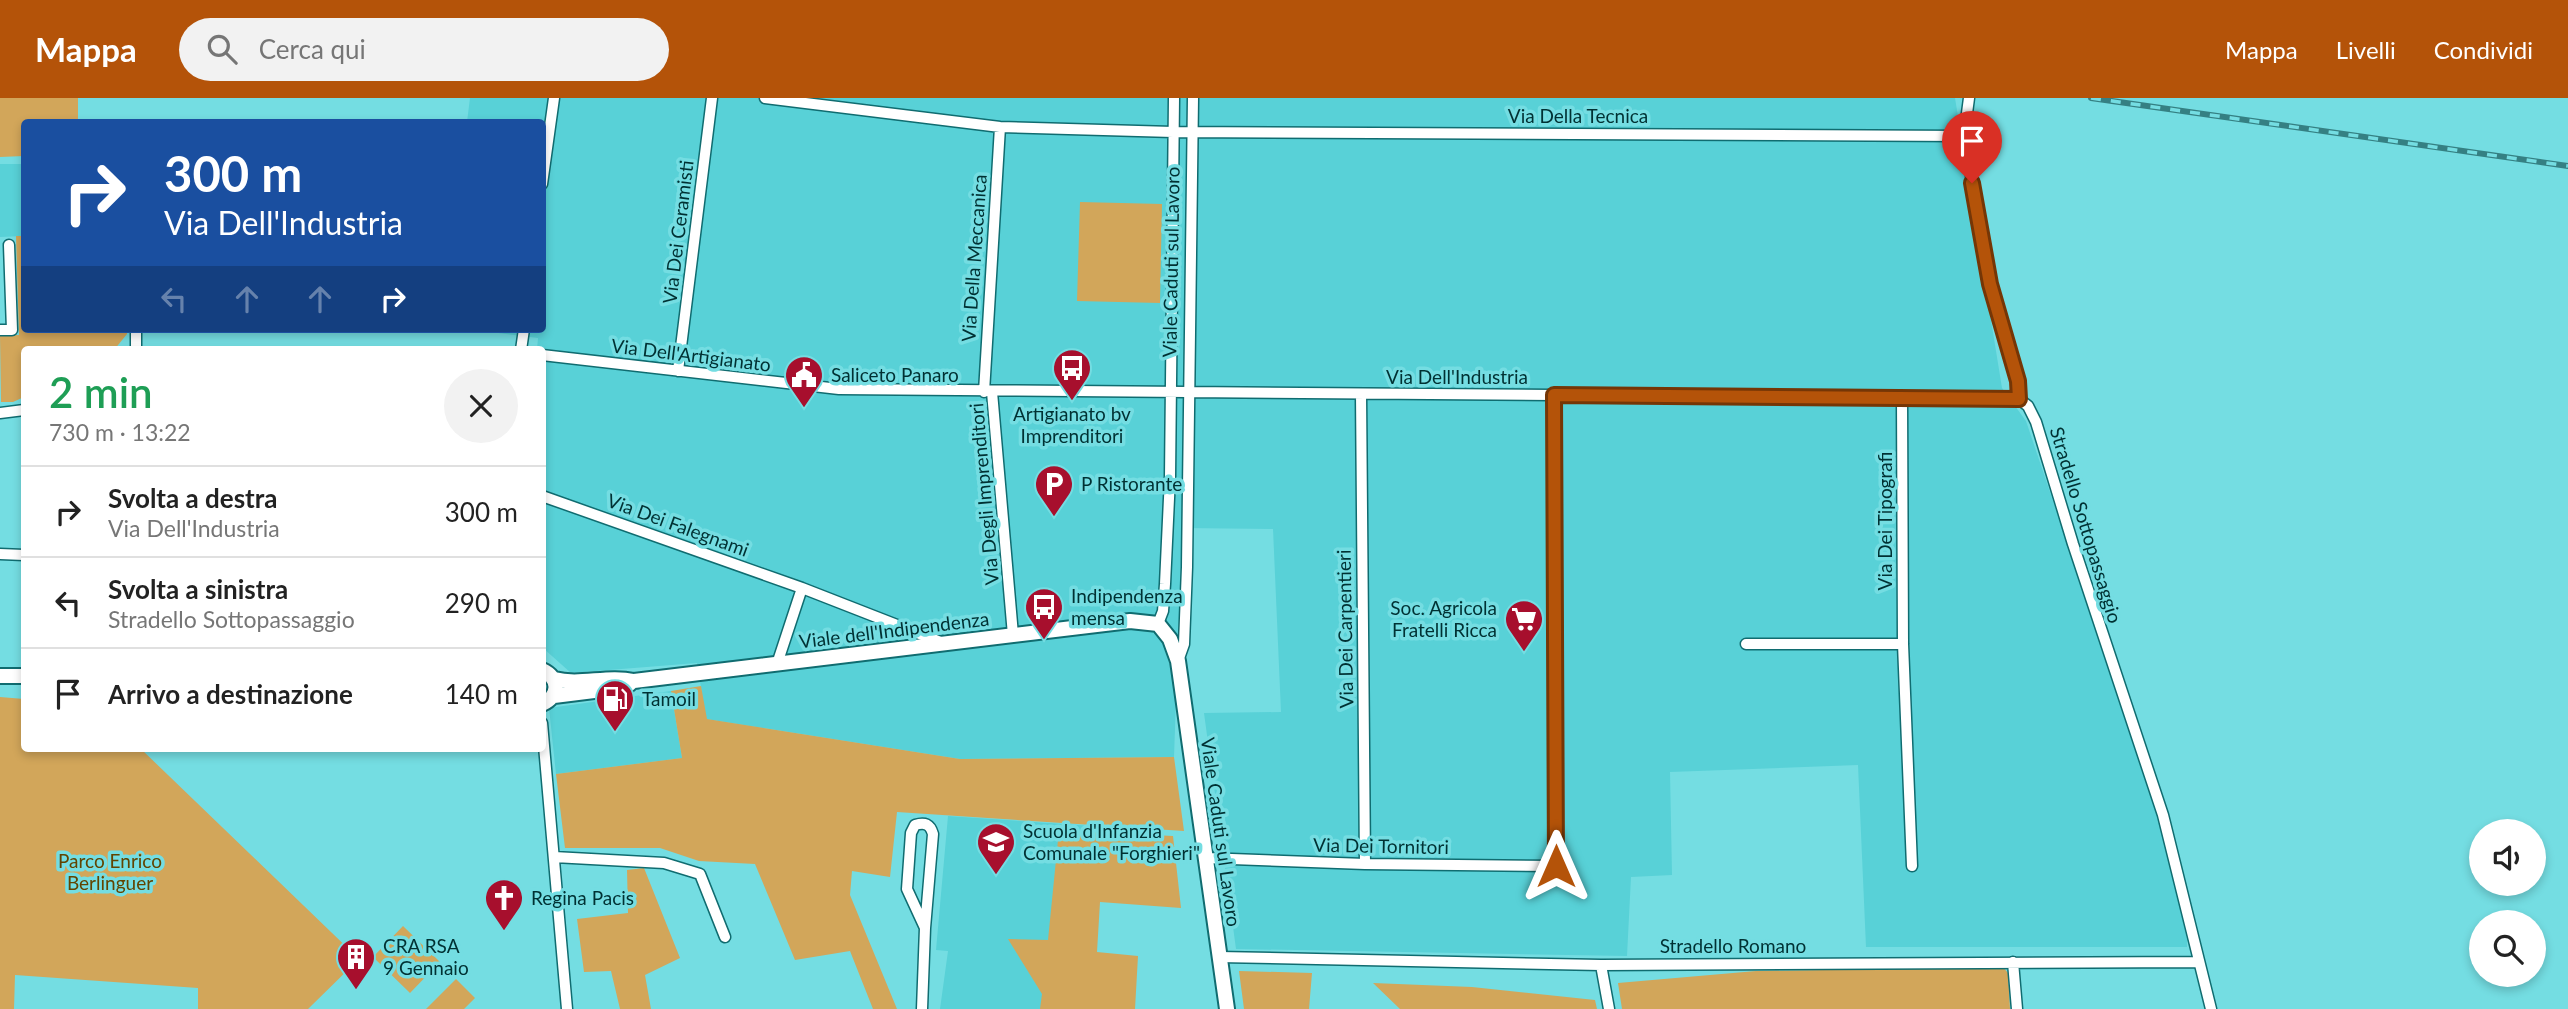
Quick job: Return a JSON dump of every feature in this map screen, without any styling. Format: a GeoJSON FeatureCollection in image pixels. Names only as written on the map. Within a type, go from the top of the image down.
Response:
{"type":"FeatureCollection","features":[{"type":"Feature","properties":{"kind":"street"},"geometry":{"type":"LineString","coordinates":[[546,155],[554,98]]}},
{"type":"Feature","properties":{"kind":"street","name":"Via Dei Ceramisti"},"geometry":{"type":"LineString","coordinates":[[678,371],[712,98]]}},
{"type":"Feature","properties":{"kind":"street"},"geometry":{"type":"LineString","coordinates":[[765,98],[1000,127],[1192,132]]}},
{"type":"Feature","properties":{"kind":"street","name":"Viale Caduti sul Lavoro"},"geometry":{"type":"LineString","coordinates":[[1174,98],[1170,477],[1163,611],[1158,624],[1170,639],[1178,661],[1227,1009]]}},
{"type":"Feature","properties":{"kind":"street","name":"Viale Caduti sul Lavoro"},"geometry":{"type":"LineString","coordinates":[[1178,661],[1184,644],[1187,567],[1193,98]]}},
{"type":"Feature","properties":{"kind":"street","name":"Stradello Sottopassaggio"},"geometry":{"type":"LineString","coordinates":[[1969,98],[1964,136],[1990,284],[2018,381],[2019,399],[2028,406],[2036,422],[2073,544],[2163,815],[2198,962]]}},
{"type":"Feature","properties":{"kind":"street","name":"Via Della Meccanica"},"geometry":{"type":"LineString","coordinates":[[988,392],[1000,127]]}},
{"type":"Feature","properties":{"kind":"street","name":"Via Della Tecnica"},"geometry":{"type":"LineString","coordinates":[[1192,132],[1964,136]]}},
{"type":"Feature","properties":{"kind":"street"},"geometry":{"type":"LineString","coordinates":[[0,330],[12,330],[9,245]]}},
{"type":"Feature","properties":{"kind":"street","name":"Via Dell'Artigianato"},"geometry":{"type":"LineString","coordinates":[[546,355],[839,389],[1171,393]]}},
{"type":"Feature","properties":{"kind":"street","name":"Via Degli Imprenditori"},"geometry":{"type":"LineString","coordinates":[[988,392],[1013,635]]}},
{"type":"Feature","properties":{"kind":"street"},"geometry":{"type":"LineString","coordinates":[[1171,393],[1189,393]]}},
{"type":"Feature","properties":{"kind":"street","name":"Via Dell'Industria"},"geometry":{"type":"LineString","coordinates":[[1189,393],[2019,399]]}},
{"type":"Feature","properties":{"kind":"street","name":"Via Dei Carpentieri"},"geometry":{"type":"LineString","coordinates":[[1361,394],[1365,864]]}},
{"type":"Feature","properties":{"kind":"street","name":"Via Dei Tornitori"},"geometry":{"type":"LineString","coordinates":[[1205,858],[1365,864],[1556,866],[1554,395]]}},
{"type":"Feature","properties":{"kind":"street","name":"Via Dei Tipografi"},"geometry":{"type":"LineString","coordinates":[[1902,398],[1903,644],[1912,866]]}},
{"type":"Feature","properties":{"kind":"street"},"geometry":{"type":"LineString","coordinates":[[0,413],[21,410]]}},
{"type":"Feature","properties":{"kind":"street","name":"Via Dei Falegnami"},"geometry":{"type":"LineString","coordinates":[[546,497],[802,588],[944,643]]}},
{"type":"Feature","properties":{"kind":"street"},"geometry":{"type":"LineString","coordinates":[[0,554],[21,555]]}},
{"type":"Feature","properties":{"kind":"street"},"geometry":{"type":"LineString","coordinates":[[777,664],[802,588]]}},
{"type":"Feature","properties":{"kind":"street","name":"Viale dell'Indipendenza"},"geometry":{"type":"LineString","coordinates":[[548,674],[573,682],[621,678],[634,681],[1130,621],[1158,624]]}},
{"type":"Feature","properties":{"kind":"street"},"geometry":{"type":"LineString","coordinates":[[1746,644],[1903,644]]}},
{"type":"Feature","properties":{"kind":"street"},"geometry":{"type":"LineString","coordinates":[[548,674],[556,687],[548,700]]}},
{"type":"Feature","properties":{"kind":"street","name":"Viale dell'Indipendenza"},"geometry":{"type":"LineString","coordinates":[[548,700],[626,687],[634,681]]}},
{"type":"Feature","properties":{"kind":"street"},"geometry":{"type":"LineString","coordinates":[[545,752],[567,1009]]}},
{"type":"Feature","properties":{"kind":"street"},"geometry":{"type":"LineString","coordinates":[[922,1009],[933,834],[931,827],[920,823],[915,825],[911,833],[907,889],[925,928]]}},
{"type":"Feature","properties":{"kind":"street"},"geometry":{"type":"LineString","coordinates":[[554,857],[664,863],[700,874],[725,937]]}},
{"type":"Feature","properties":{"kind":"street","name":"Stradello Romano"},"geometry":{"type":"LineString","coordinates":[[1219,957],[1601,965],[2198,962]]}},
{"type":"Feature","properties":{"kind":"street"},"geometry":{"type":"LineString","coordinates":[[2013,961],[2017,1009]]}},
{"type":"Feature","properties":{"kind":"street"},"geometry":{"type":"LineString","coordinates":[[2198,962],[2211,1009]]}},
{"type":"Feature","properties":{"kind":"street"},"geometry":{"type":"LineString","coordinates":[[1601,965],[1609,1009]]}},
{"type":"Feature","properties":{"kind":"shaded area"},"geometry":{"type":"Polygon","coordinates":[[[470,98],[1955,98],[2002,388],[2026,421],[2148,782],[2174,880],[2187,947],[1866,947],[1858,765],[1670,772],[1672,875],[1631,877],[1627,956],[1236,949],[1204,713],[1281,712],[1273,529],[1182,528],[1174,757],[960,759],[706,719],[697,663],[571,673],[546,651],[546,346],[537,346],[538,338],[499,333],[546,333],[546,119],[467,119],[470,98]]]}},
{"type":"Feature","properties":{"kind":"shaded area"},"geometry":{"type":"Polygon","coordinates":[[[0,164],[21,164],[21,236],[0,237],[0,164]]]}},
{"type":"Feature","properties":{"kind":"shaded area","name":"Tamoil"},"geometry":{"type":"Polygon","coordinates":[[[671,691],[682,758],[556,774],[549,708],[671,691]]]}},
{"type":"Feature","properties":{"kind":"shaded area"},"geometry":{"type":"Polygon","coordinates":[[[948,816],[1093,826],[1079,1009],[940,1009],[948,951],[936,950],[948,816]]]}},
{"type":"Feature","properties":{"kind":"green space"},"geometry":{"type":"Polygon","coordinates":[[[0,98],[78,98],[78,119],[21,119],[21,156],[0,157],[0,98]]]}},
{"type":"Feature","properties":{"kind":"green space"},"geometry":{"type":"Polygon","coordinates":[[[1080,202],[1162,204],[1160,303],[1077,301],[1080,202]]]}},
{"type":"Feature","properties":{"kind":"green space"},"geometry":{"type":"Polygon","coordinates":[[[16,236],[21,236],[21,333],[127,333],[117,346],[21,346],[21,398],[13,402],[1,402],[0,336],[19,335],[16,236]]]}},
{"type":"Feature","properties":{"kind":"green space"},"geometry":{"type":"Polygon","coordinates":[[[701,686],[707,719],[960,759],[1174,757],[1184,831],[897,812],[890,877],[852,871],[850,895],[897,1009],[873,1009],[850,951],[795,960],[755,864],[699,861],[660,848],[565,848],[556,774],[682,758],[671,691],[701,686]]]}},
{"type":"Feature","properties":{"kind":"green space","name":"Parco Enrico Berlinguer"},"geometry":{"type":"Polygon","coordinates":[[[0,697],[21,699],[21,752],[144,752],[359,959],[308,1009],[198,1009],[198,988],[15,975],[14,1009],[0,1009],[0,697]]]}},
{"type":"Feature","properties":{"kind":"green space"},"geometry":{"type":"Polygon","coordinates":[[[1059,830],[1173,836],[1181,908],[1100,902],[1097,952],[1138,956],[1135,1009],[1040,1009],[1042,994],[1008,939],[1048,940],[1059,830]]]}},
{"type":"Feature","properties":{"kind":"green space"},"geometry":{"type":"Polygon","coordinates":[[[644,868],[680,958],[645,975],[651,1009],[620,1009],[611,971],[584,972],[577,919],[628,913],[627,870],[644,868]]]}},
{"type":"Feature","properties":{"kind":"green space"},"geometry":{"type":"Polygon","coordinates":[[[403,926],[440,962],[410,993],[373,957],[403,926]]]}},
{"type":"Feature","properties":{"kind":"green space"},"geometry":{"type":"Polygon","coordinates":[[[2003,967],[2008,973],[2010,1009],[1622,1009],[1618,983],[1756,971],[2003,967]]]}},
{"type":"Feature","properties":{"kind":"green space"},"geometry":{"type":"Polygon","coordinates":[[[1239,971],[1312,973],[1309,1009],[1244,1009],[1239,971]]]}},
{"type":"Feature","properties":{"kind":"green space"},"geometry":{"type":"Polygon","coordinates":[[[456,979],[475,998],[464,1009],[426,1009],[456,979]]]}},
{"type":"Feature","properties":{"kind":"green space"},"geometry":{"type":"Polygon","coordinates":[[[1373,983],[1472,987],[1595,1000],[1597,1009],[1400,1009],[1373,983]]]}},
{"type":"Feature","properties":{"kind":"railway"},"geometry":{"type":"LineString","coordinates":[[2091,98],[2568,166]]}},
{"type":"Feature","properties":{"kind":"place","name":"Artigianato bv Imprenditori"},"geometry":{"type":"Point","coordinates":[1072,402]}},
{"type":"Feature","properties":{"kind":"place","name":"Saliceto Panaro"},"geometry":{"type":"Point","coordinates":[804,409]}},
{"type":"Feature","properties":{"kind":"place","name":"P Ristorante"},"geometry":{"type":"Point","coordinates":[1054,518]}},
{"type":"Feature","properties":{"kind":"place","name":"Indipendenza mensa"},"geometry":{"type":"Point","coordinates":[1044,641]}},
{"type":"Feature","properties":{"kind":"place","name":"Soc. Agricola Fratelli Ricca"},"geometry":{"type":"Point","coordinates":[1524,653]}},
{"type":"Feature","properties":{"kind":"place","name":"Tamoil"},"geometry":{"type":"Point","coordinates":[615,733]}},
{"type":"Feature","properties":{"kind":"place","name":"Scuola d'Infanzia Comunale \"Forghieri\""},"geometry":{"type":"Point","coordinates":[996,876]}},
{"type":"Feature","properties":{"kind":"place","name":"Regina Pacis"},"geometry":{"type":"Point","coordinates":[504,932]}},
{"type":"Feature","properties":{"kind":"place","name":"CRA RSA 9 Gennaio"},"geometry":{"type":"Point","coordinates":[356,991]}},
{"type":"Feature","properties":{"kind":"route"},"geometry":{"type":"LineString","coordinates":[[1556,866],[1554,395],[2019,399],[2018,381],[1990,284],[1972,183]]}}]}
